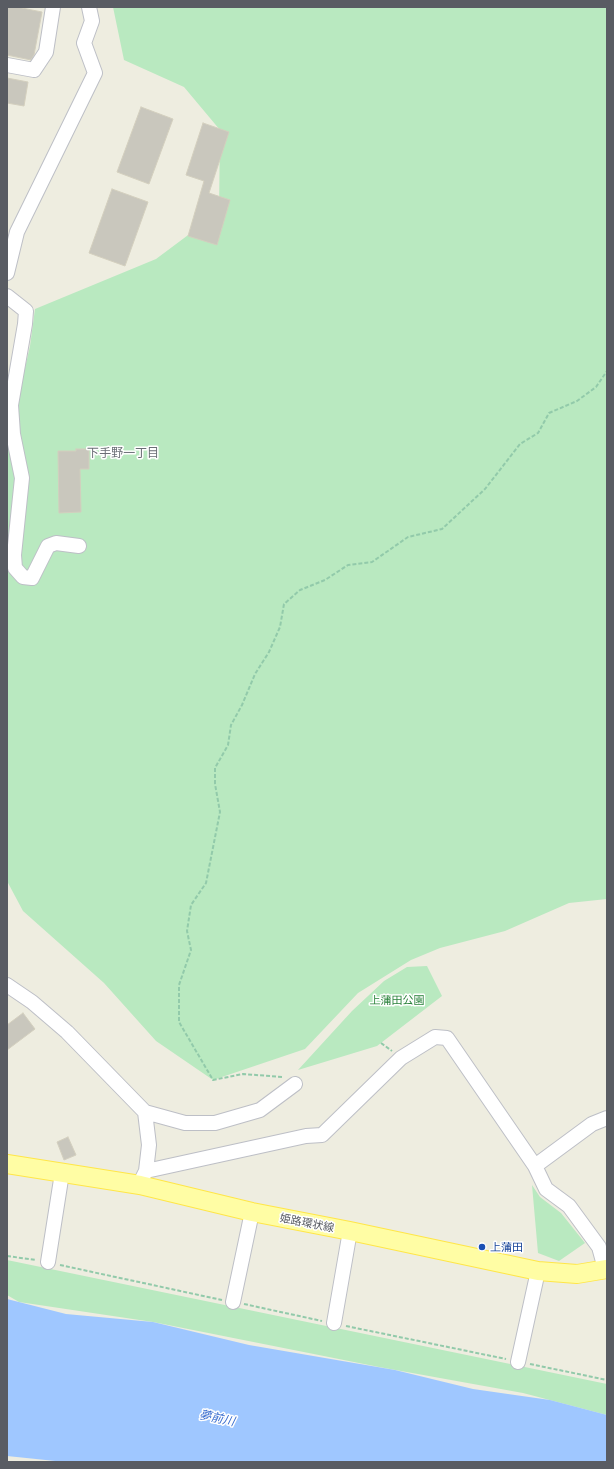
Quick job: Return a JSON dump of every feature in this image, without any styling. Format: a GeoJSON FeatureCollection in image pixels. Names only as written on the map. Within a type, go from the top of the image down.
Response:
{"type":"FeatureCollection","features":[{"type":"Feature","properties":{"kind":"main road","name":"姫路環状線"},"geometry":{"type":"LineString","coordinates":[[7,1164],[62,1173],[143,1178],[252,1212],[538,1271],[577,1274],[606,1269]]}},
{"type":"Feature","properties":{"kind":"street"},"geometry":{"type":"LineString","coordinates":[[7,65],[34,70],[46,52],[53,7]]}},
{"type":"Feature","properties":{"kind":"street"},"geometry":{"type":"LineString","coordinates":[[7,274],[17,232],[95,73],[84,43],[92,21],[89,7]]}},
{"type":"Feature","properties":{"kind":"street"},"geometry":{"type":"LineString","coordinates":[[7,296],[26,311],[11,404],[13,434],[22,478],[14,555],[15,568],[24,577],[32,578],[48,546],[56,543],[79,546]]}},
{"type":"Feature","properties":{"kind":"street"},"geometry":{"type":"LineString","coordinates":[[7,985],[32,1002],[67,1032],[145,1112],[185,1122],[215,1123],[260,1110],[295,1084]]}},
{"type":"Feature","properties":{"kind":"street"},"geometry":{"type":"LineString","coordinates":[[145,1112],[149,1145],[143,1178],[306,1136],[322,1135],[401,1058],[435,1037],[447,1038],[535,1166],[546,1189],[569,1206],[599,1247],[606,1269]]}},
{"type":"Feature","properties":{"kind":"street"},"geometry":{"type":"LineString","coordinates":[[535,1166],[592,1124],[607,1118]]}},
{"type":"Feature","properties":{"kind":"street"},"geometry":{"type":"LineString","coordinates":[[48,1262],[62,1173]]}},
{"type":"Feature","properties":{"kind":"street"},"geometry":{"type":"LineString","coordinates":[[233,1302],[252,1212]]}},
{"type":"Feature","properties":{"kind":"street"},"geometry":{"type":"LineString","coordinates":[[334,1323],[350,1231]]}},
{"type":"Feature","properties":{"kind":"street"},"geometry":{"type":"LineString","coordinates":[[518,1362],[538,1271]]}},
{"type":"Feature","properties":{"kind":"path"},"geometry":{"type":"LineString","coordinates":[[282,1077],[243,1074],[213,1080],[179,1022],[179,985],[191,950],[187,932],[191,905],[206,883],[220,812],[215,784],[215,768],[228,744],[232,725],[255,674],[269,652],[280,627],[284,604],[300,590],[325,580],[348,565],[372,562],[408,536],[442,529],[485,489],[520,444],[538,433],[549,413],[577,401],[596,387],[607,371]]}},
{"type":"Feature","properties":{"kind":"path"},"geometry":{"type":"LineString","coordinates":[[7,1256],[48,1262],[607,1380]]}},
{"type":"Feature","properties":{"kind":"green space"},"geometry":{"type":"Polygon","coordinates":[[[113,7],[607,7],[607,899],[569,903],[505,931],[440,948],[411,960],[358,993],[305,1049],[213,1080],[156,1041],[104,983],[23,911],[7,881],[7,415],[22,381],[30,346],[35,309],[156,259],[219,212],[220,130],[184,87],[124,60],[113,7]]]}},
{"type":"Feature","properties":{"kind":"green space","name":"上蒲田公園"},"geometry":{"type":"Polygon","coordinates":[[[427,966],[442,996],[377,1046],[298,1070],[352,1011],[384,981],[407,967],[427,966]]]}},
{"type":"Feature","properties":{"kind":"green space"},"geometry":{"type":"Polygon","coordinates":[[[532,1185],[540,1197],[561,1213],[585,1243],[559,1261],[538,1253],[532,1185]]]}},
{"type":"Feature","properties":{"kind":"green space"},"geometry":{"type":"Polygon","coordinates":[[[7,1260],[607,1384],[607,1415],[523,1393],[379,1367],[153,1322],[19,1302],[7,1295],[7,1260]]]}},
{"type":"Feature","properties":{"kind":"water","name":"夢前川"},"geometry":{"type":"Polygon","coordinates":[[[7,1299],[66,1314],[153,1322],[249,1345],[395,1370],[473,1389],[550,1400],[607,1415],[607,1462],[65,1462],[7,1456],[7,1299]]]}},
{"type":"Feature","properties":{"kind":"building"},"geometry":{"type":"Polygon","coordinates":[[[7,7],[17,7],[42,12],[34,55],[31,60],[7,55],[7,7]]]}},
{"type":"Feature","properties":{"kind":"building"},"geometry":{"type":"Polygon","coordinates":[[[7,78],[28,82],[24,106],[7,103],[7,78]]]}},
{"type":"Feature","properties":{"kind":"building"},"geometry":{"type":"Polygon","coordinates":[[[141,107],[173,119],[149,184],[117,172],[141,107]]]}},
{"type":"Feature","properties":{"kind":"building"},"geometry":{"type":"Polygon","coordinates":[[[203,123],[229,132],[209,193],[230,200],[217,245],[188,236],[204,181],[186,175],[203,123]]]}},
{"type":"Feature","properties":{"kind":"building"},"geometry":{"type":"Polygon","coordinates":[[[112,189],[148,202],[125,266],[89,253],[112,189]]]}},
{"type":"Feature","properties":{"kind":"building"},"geometry":{"type":"Polygon","coordinates":[[[76,449],[89,449],[89,469],[80,469],[81,512],[59,513],[58,451],[76,451],[76,449]]]}},
{"type":"Feature","properties":{"kind":"building"},"geometry":{"type":"Polygon","coordinates":[[[23,1013],[35,1029],[7,1050],[7,1025],[23,1013]]]}},
{"type":"Feature","properties":{"kind":"building"},"geometry":{"type":"Polygon","coordinates":[[[68,1137],[76,1155],[64,1160],[57,1142],[68,1137]]]}},
{"type":"Feature","properties":{"kind":"place","name":"上蒲田"},"geometry":{"type":"Point","coordinates":[482,1247]}},
{"type":"Feature","properties":{"kind":"district","name":"下手野一丁目"},"geometry":{"type":"Point","coordinates":[123,453]}}]}
